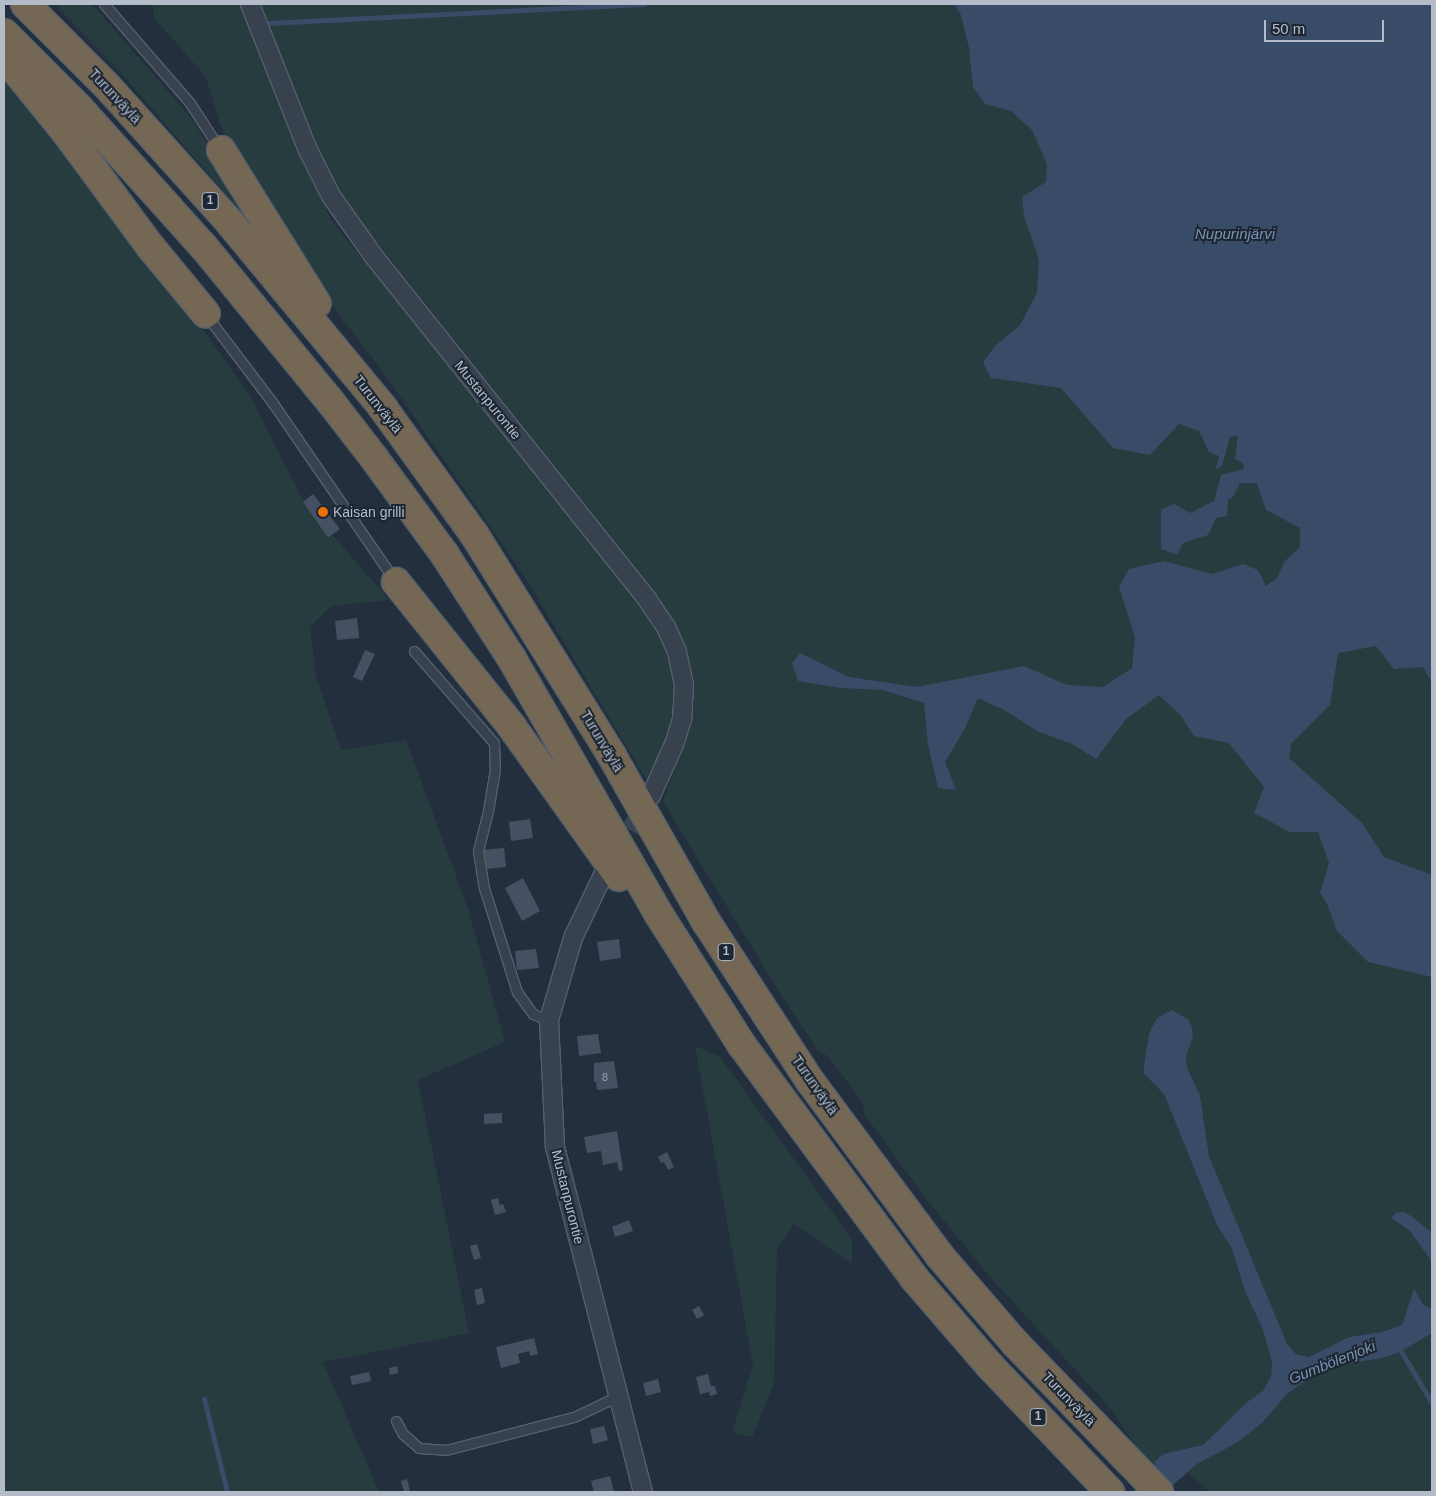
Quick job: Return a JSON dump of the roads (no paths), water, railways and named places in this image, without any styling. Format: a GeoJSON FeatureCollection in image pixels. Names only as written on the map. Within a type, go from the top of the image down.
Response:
{"type":"FeatureCollection","features":[{"type":"Feature","properties":{"kind":"highway","name":"Turunväylä"},"geometry":{"type":"LineString","coordinates":[[25,4],[106,85],[231,224],[383,408],[474,534],[612,756],[705,920],[810,1081],[939,1255],[1016,1343],[1159,1492]]}},
{"type":"Feature","properties":{"kind":"highway","name":"1"},"geometry":{"type":"LineString","coordinates":[[4,33],[79,108],[203,246],[330,401],[434,540],[512,659],[658,913],[741,1044],[914,1278],[990,1366],[1110,1492]]}},
{"type":"Feature","properties":{"kind":"highway"},"geometry":{"type":"LineString","coordinates":[[4,56],[66,131],[149,245],[206,314]]}},
{"type":"Feature","properties":{"kind":"highway"},"geometry":{"type":"LineString","coordinates":[[221,150],[383,408]]}},
{"type":"Feature","properties":{"kind":"highway"},"geometry":{"type":"LineString","coordinates":[[396,582],[512,726],[645,916],[741,1044]]}},
{"type":"Feature","properties":{"kind":"street","name":"Mustanpurontie"},"geometry":{"type":"LineString","coordinates":[[250,4],[307,148],[331,196],[375,258],[647,599],[666,627],[678,652],[684,684],[682,719],[675,742],[650,796]]}},
{"type":"Feature","properties":{"kind":"street","name":"Mustanpurontie"},"geometry":{"type":"LineString","coordinates":[[603,875],[572,938],[549,1020],[555,1147],[642,1492]]}},
{"type":"Feature","properties":{"kind":"lane"},"geometry":{"type":"LineString","coordinates":[[104,4],[190,103],[221,150]]}},
{"type":"Feature","properties":{"kind":"lane"},"geometry":{"type":"LineString","coordinates":[[206,314],[272,402],[396,582]]}},
{"type":"Feature","properties":{"kind":"lane"},"geometry":{"type":"LineString","coordinates":[[414,651],[494,743],[495,769],[488,811],[478,851],[484,888],[517,992],[533,1014],[549,1020]]}},
{"type":"Feature","properties":{"kind":"lane"},"geometry":{"type":"LineString","coordinates":[[396,1421],[403,1434],[419,1448],[446,1450],[574,1417],[618,1396]]}},
{"type":"Feature","properties":{"kind":"water","name":"Nupurinjärvi"},"geometry":{"type":"Polygon","coordinates":[[[954,4],[1432,4],[1432,683],[1423,667],[1394,669],[1376,646],[1338,653],[1330,705],[1291,744],[1289,758],[1362,823],[1384,857],[1432,875],[1432,977],[1368,962],[1337,931],[1327,904],[1320,893],[1329,863],[1318,832],[1290,832],[1254,813],[1264,787],[1229,743],[1194,736],[1181,716],[1159,695],[1126,719],[1096,759],[1072,744],[1037,731],[1006,711],[978,698],[964,730],[945,762],[956,790],[938,788],[928,745],[924,703],[883,690],[841,688],[798,681],[792,663],[800,653],[849,677],[916,687],[1024,666],[1067,685],[1103,687],[1132,668],[1135,637],[1119,587],[1129,569],[1164,561],[1212,574],[1243,564],[1258,570],[1266,586],[1277,578],[1284,562],[1300,547],[1300,528],[1266,510],[1257,483],[1240,483],[1233,497],[1228,500],[1227,516],[1216,518],[1208,535],[1183,543],[1177,555],[1161,549],[1161,510],[1174,504],[1190,513],[1214,501],[1221,475],[1244,469],[1243,463],[1235,459],[1238,435],[1230,437],[1222,466],[1216,469],[1219,456],[1209,452],[1199,431],[1179,424],[1150,455],[1113,448],[1061,388],[991,378],[983,362],[995,346],[1020,325],[1037,293],[1039,260],[1024,216],[1022,197],[1046,182],[1047,164],[1032,130],[1011,111],[985,104],[973,87],[969,48],[961,15],[954,4]]]}},
{"type":"Feature","properties":{"kind":"water","name":"Gumbölenjoki"},"geometry":{"type":"Polygon","coordinates":[[[1172,1010],[1188,1019],[1192,1028],[1193,1037],[1186,1056],[1187,1068],[1200,1095],[1209,1156],[1287,1344],[1296,1354],[1309,1357],[1349,1337],[1382,1332],[1402,1325],[1414,1289],[1423,1304],[1432,1309],[1432,1333],[1402,1351],[1383,1358],[1338,1365],[1317,1373],[1287,1394],[1262,1423],[1238,1442],[1197,1464],[1165,1492],[1132,1492],[1152,1475],[1155,1462],[1163,1454],[1203,1445],[1247,1402],[1263,1391],[1271,1376],[1272,1362],[1263,1330],[1245,1291],[1232,1249],[1217,1225],[1164,1094],[1143,1073],[1149,1033],[1157,1018],[1172,1010]]]}},
{"type":"Feature","properties":{"kind":"water"},"geometry":{"type":"Polygon","coordinates":[[[1404,1212],[1432,1233],[1432,1262],[1410,1231],[1391,1218],[1396,1213],[1404,1212]]]}},
{"type":"Feature","properties":{"kind":"waterway"},"geometry":{"type":"LineString","coordinates":[[268,23],[645,4]]}},
{"type":"Feature","properties":{"kind":"waterway"},"geometry":{"type":"LineString","coordinates":[[1399,1348],[1432,1403]]}},
{"type":"Feature","properties":{"kind":"waterway"},"geometry":{"type":"LineString","coordinates":[[204,1399],[227,1492]]}},
{"type":"Feature","properties":{"kind":"tunnel"},"geometry":{"type":"LineString","coordinates":[[616,853],[647,802]]}},
{"type":"Feature","properties":{"kind":"place","name":"Kaisan grilli"},"geometry":{"type":"Point","coordinates":[323,512]}}]}
